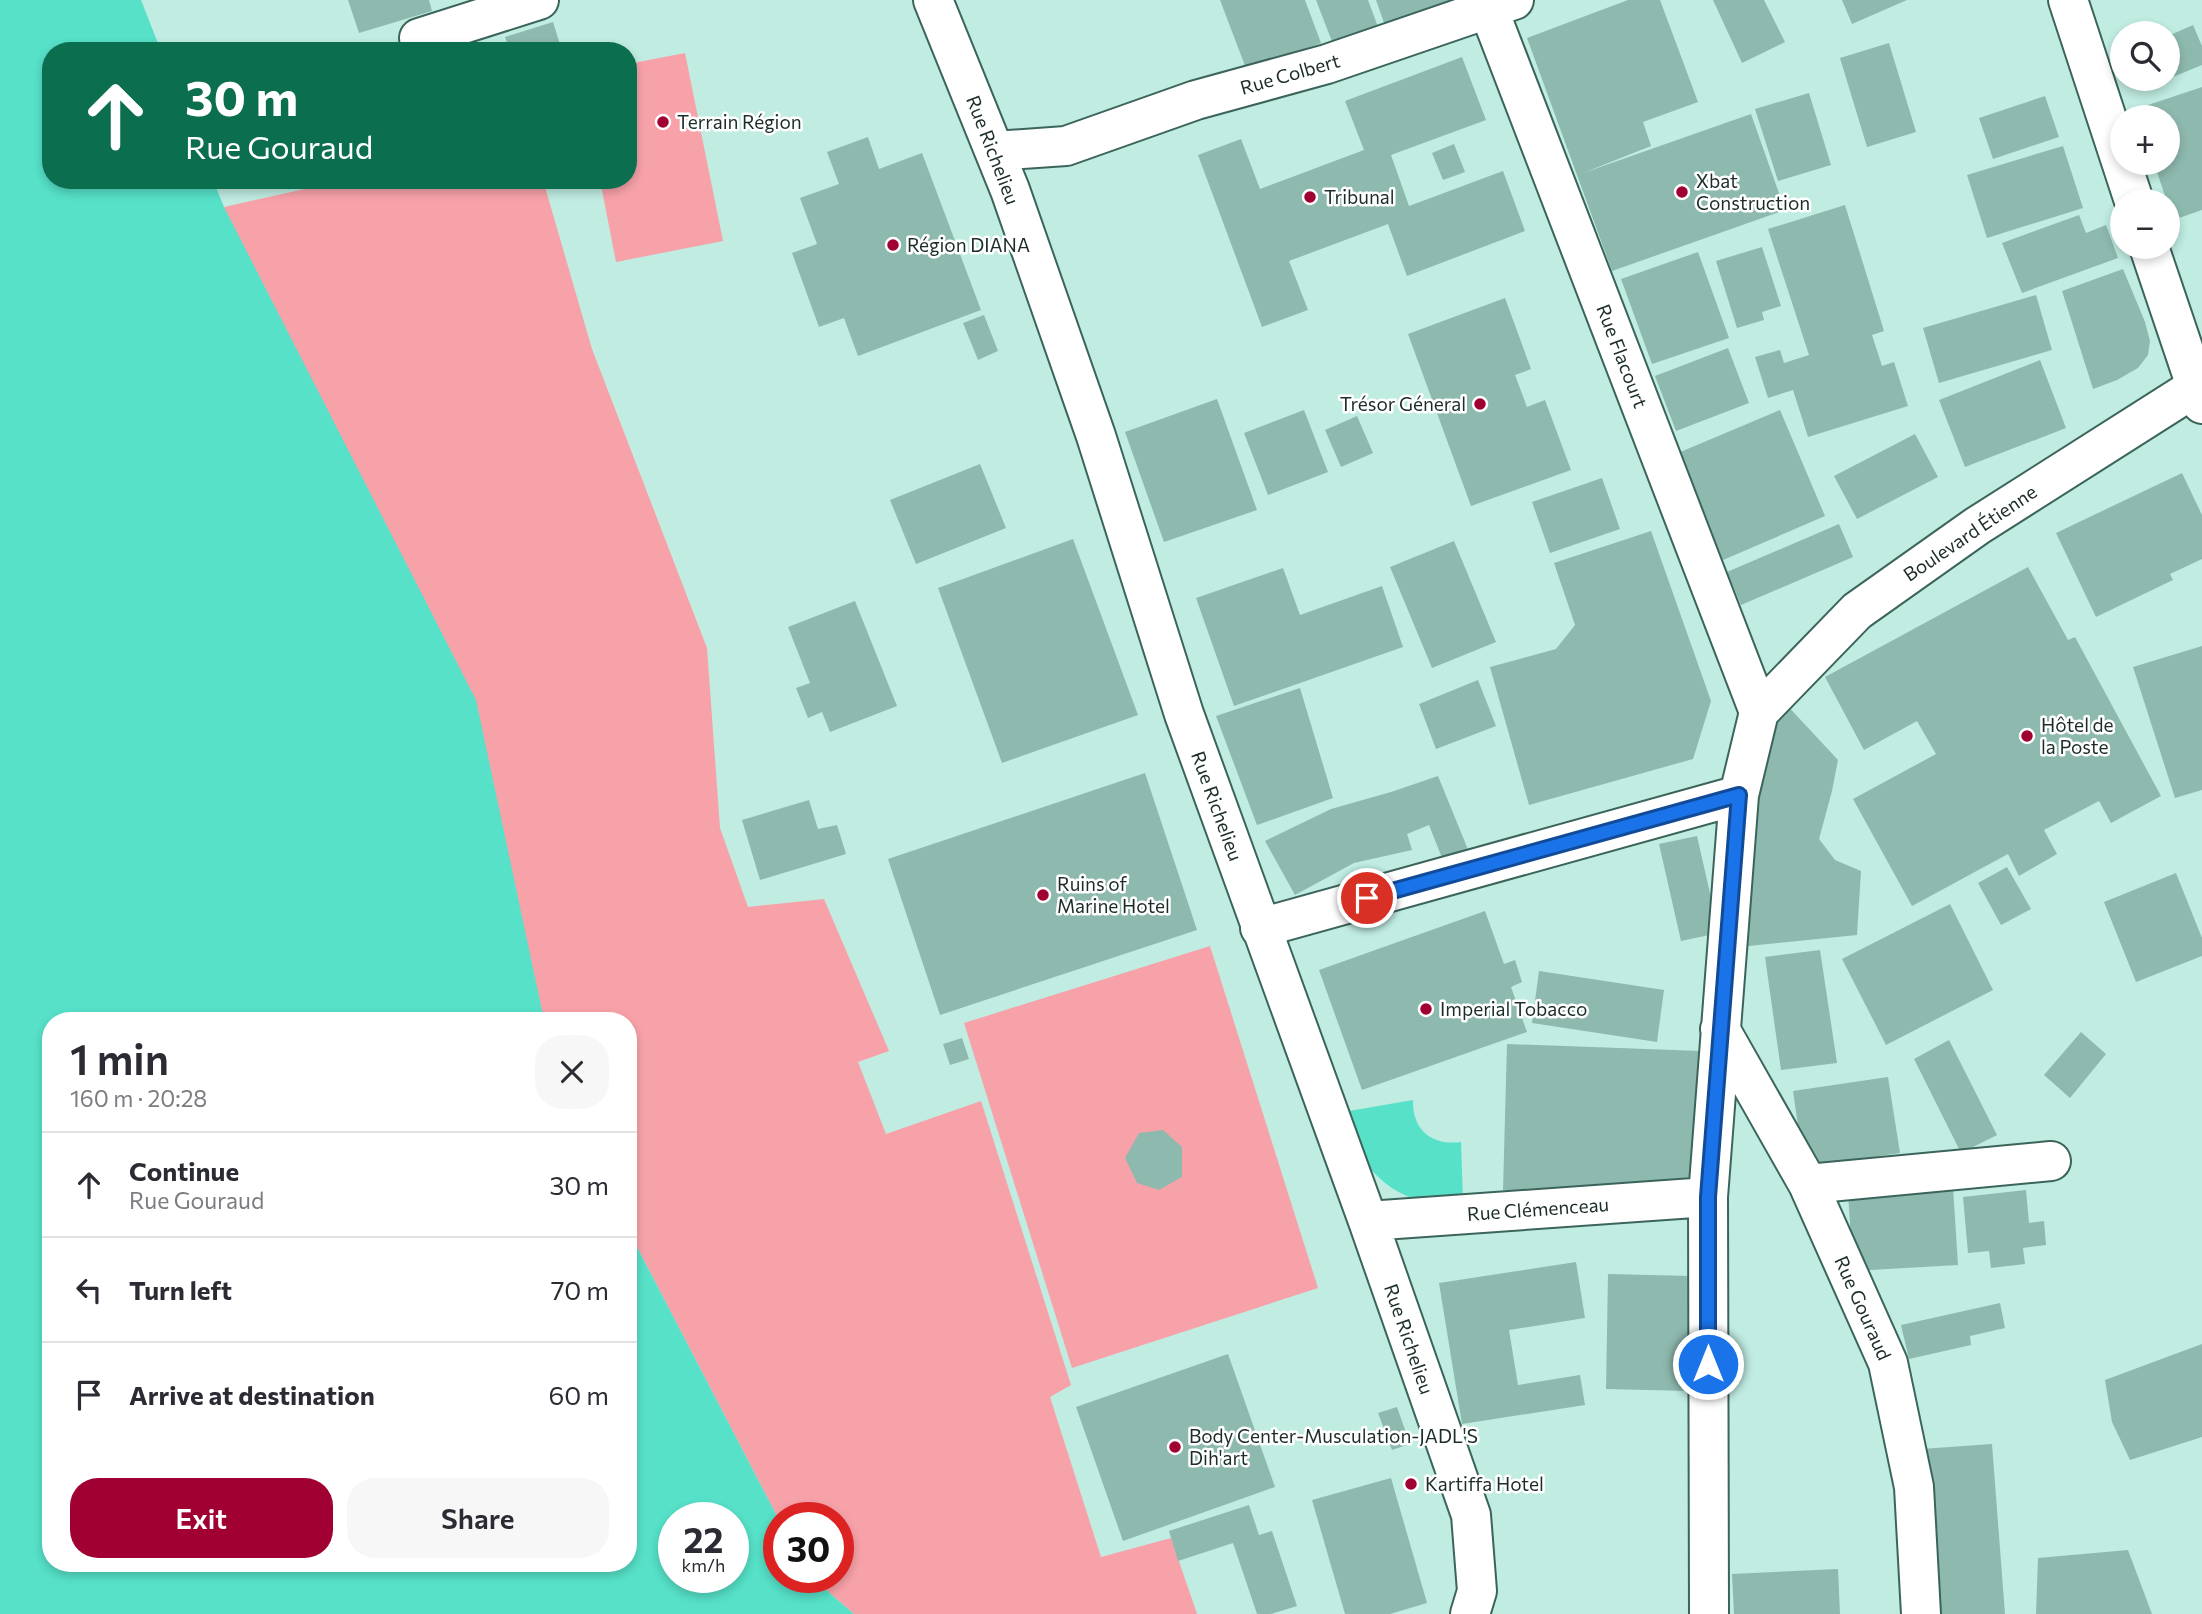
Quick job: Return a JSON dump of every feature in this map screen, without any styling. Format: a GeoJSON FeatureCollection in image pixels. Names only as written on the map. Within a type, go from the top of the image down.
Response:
{"type":"FeatureCollection","features":[{"type":"Feature","properties":{"kind":"street"},"geometry":{"type":"LineString","coordinates":[[419,38],[539,0]]}},
{"type":"Feature","properties":{"kind":"street","name":"Rue Richelieu"},"geometry":{"type":"LineString","coordinates":[[933,0],[1010,190],[1096,436],[1184,714],[1368,1221],[1471,1515],[1478,1591],[1470,1614]]}},
{"type":"Feature","properties":{"kind":"street"},"geometry":{"type":"LineString","coordinates":[[2068,0],[2130,189]]}},
{"type":"Feature","properties":{"kind":"street","name":"Rue Colbert"},"geometry":{"type":"LineString","coordinates":[[995,151],[1066,146],[1196,100],[1327,64],[1496,3]]}},
{"type":"Feature","properties":{"kind":"street","name":"Rue Flacourt"},"geometry":{"type":"LineString","coordinates":[[1496,3],[1759,712]]}},
{"type":"Feature","properties":{"kind":"street","name":"Rue Colbert"},"geometry":{"type":"LineString","coordinates":[[1010,190],[1066,146]]}},
{"type":"Feature","properties":{"kind":"street"},"geometry":{"type":"LineString","coordinates":[[2153,259],[2200,391]]}},
{"type":"Feature","properties":{"kind":"street","name":"Boulevard Étienne"},"geometry":{"type":"LineString","coordinates":[[1759,712],[1857,611],[1977,526],[2200,391]]}},
{"type":"Feature","properties":{"kind":"street"},"geometry":{"type":"LineString","coordinates":[[1709,1614],[1708,1197],[1739,795],[1759,712]]}},
{"type":"Feature","properties":{"kind":"street"},"geometry":{"type":"LineString","coordinates":[[1260,928],[1739,795]]}},
{"type":"Feature","properties":{"kind":"street","name":"Rue Gouraud"},"geometry":{"type":"LineString","coordinates":[[1720,1029],[1808,1184],[1888,1363],[1913,1487],[1921,1614]]}},
{"type":"Feature","properties":{"kind":"street"},"geometry":{"type":"LineString","coordinates":[[1808,1184],[2051,1161]]}},
{"type":"Feature","properties":{"kind":"street","name":"Rue Clémenceau"},"geometry":{"type":"LineString","coordinates":[[1368,1221],[1708,1197]]}},
{"type":"Feature","properties":{"kind":"shaded area"},"geometry":{"type":"Polygon","coordinates":[[[0,0],[141,0],[157,42],[42,42],[42,189],[217,189],[476,700],[542,1012],[42,1012],[42,1572],[637,1572],[637,1247],[770,1502],[763,1502],[763,1593],[830,1593],[854,1614],[0,1614],[0,0]]]}},
{"type":"Feature","properties":{"kind":"shaded area","name":"Terrain Région"},"geometry":{"type":"Polygon","coordinates":[[[685,53],[723,241],[616,262],[602,189],[637,189],[637,62],[685,53]]]}},
{"type":"Feature","properties":{"kind":"shaded area"},"geometry":{"type":"Polygon","coordinates":[[[305,189],[546,189],[592,349],[707,648],[720,828],[748,907],[824,899],[889,1051],[858,1062],[886,1134],[981,1101],[1071,1385],[1050,1397],[1101,1557],[1171,1538],[1197,1614],[854,1614],[830,1593],[854,1593],[854,1502],[770,1502],[637,1247],[637,1012],[541,1012],[224,207],[305,189]]]}},
{"type":"Feature","properties":{"kind":"shaded area"},"geometry":{"type":"Polygon","coordinates":[[[1210,946],[1318,1288],[1072,1368],[964,1023],[1210,946]]]}},
{"type":"Feature","properties":{"kind":"shaded area"},"geometry":{"type":"Polygon","coordinates":[[[1413,1100],[1416,1119],[1425,1133],[1441,1141],[1461,1142],[1463,1201],[1430,1203],[1398,1192],[1373,1171],[1355,1144],[1349,1111],[1413,1100]]]}},
{"type":"Feature","properties":{"kind":"building"},"geometry":{"type":"Polygon","coordinates":[[[348,0],[429,0],[432,11],[359,33],[348,0]]]}},
{"type":"Feature","properties":{"kind":"building"},"geometry":{"type":"Polygon","coordinates":[[[1220,0],[1305,0],[1321,43],[1247,71],[1220,0]]]}},
{"type":"Feature","properties":{"kind":"building"},"geometry":{"type":"Polygon","coordinates":[[[1316,0],[1368,0],[1381,35],[1336,52],[1316,0]]]}},
{"type":"Feature","properties":{"kind":"building"},"geometry":{"type":"Polygon","coordinates":[[[1376,0],[1464,0],[1389,37],[1376,0]]]}},
{"type":"Feature","properties":{"kind":"building"},"geometry":{"type":"Polygon","coordinates":[[[1628,0],[1660,0],[1698,102],[1643,122],[1651,146],[1583,173],[1751,114],[1785,210],[1612,271],[1527,38],[1628,0]]]}},
{"type":"Feature","properties":{"kind":"building"},"geometry":{"type":"Polygon","coordinates":[[[1713,0],[1764,0],[1785,42],[1742,63],[1713,0]]]}},
{"type":"Feature","properties":{"kind":"building"},"geometry":{"type":"Polygon","coordinates":[[[1842,0],[1907,0],[1852,24],[1842,0]]]}},
{"type":"Feature","properties":{"kind":"building"},"geometry":{"type":"Polygon","coordinates":[[[553,22],[559,42],[507,42],[505,37],[553,22]]]}},
{"type":"Feature","properties":{"kind":"building"},"geometry":{"type":"Polygon","coordinates":[[[2193,25],[2202,46],[2202,65],[2180,74],[2180,31],[2193,25]]]}},
{"type":"Feature","properties":{"kind":"building"},"geometry":{"type":"Polygon","coordinates":[[[1889,43],[1916,132],[1867,147],[1840,58],[1889,43]]]}},
{"type":"Feature","properties":{"kind":"building","name":"Tribunal"},"geometry":{"type":"Polygon","coordinates":[[[1462,57],[1486,120],[1391,155],[1409,206],[1503,171],[1525,231],[1407,276],[1388,224],[1289,261],[1308,310],[1262,327],[1198,155],[1241,139],[1260,189],[1364,150],[1345,101],[1462,57]]]}},
{"type":"Feature","properties":{"kind":"building"},"geometry":{"type":"Polygon","coordinates":[[[2202,87],[2202,210],[2180,218],[2180,189],[2163,189],[2158,175],[2180,175],[2180,105],[2148,105],[2202,87]]]}},
{"type":"Feature","properties":{"kind":"building"},"geometry":{"type":"Polygon","coordinates":[[[1809,93],[1831,165],[1778,181],[1755,109],[1809,93]]]}},
{"type":"Feature","properties":{"kind":"building"},"geometry":{"type":"Polygon","coordinates":[[[2045,96],[2059,137],[1993,159],[1979,118],[2045,96]]]}},
{"type":"Feature","properties":{"kind":"building"},"geometry":{"type":"Polygon","coordinates":[[[868,137],[879,169],[922,153],[981,310],[858,356],[844,318],[819,327],[792,253],[817,244],[800,198],[839,184],[827,152],[868,137]]]}},
{"type":"Feature","properties":{"kind":"building"},"geometry":{"type":"Polygon","coordinates":[[[1454,144],[1465,172],[1443,180],[1432,153],[1454,144]]]}},
{"type":"Feature","properties":{"kind":"building"},"geometry":{"type":"Polygon","coordinates":[[[2063,146],[2083,208],[1987,238],[1967,175],[2063,146]]]}},
{"type":"Feature","properties":{"kind":"building"},"geometry":{"type":"Polygon","coordinates":[[[1845,205],[1884,331],[1872,335],[1882,366],[1894,362],[1908,406],[1808,437],[1793,390],[1768,398],[1755,357],[1780,350],[1784,363],[1809,355],[1768,229],[1845,205]]]}},
{"type":"Feature","properties":{"kind":"building"},"geometry":{"type":"Polygon","coordinates":[[[2079,215],[2086,233],[2106,225],[2110,236],[2110,259],[2115,259],[2022,293],[2002,243],[2079,215]]]}},
{"type":"Feature","properties":{"kind":"building"},"geometry":{"type":"Polygon","coordinates":[[[1762,247],[1781,306],[1762,312],[1764,320],[1737,328],[1716,261],[1762,247]]]}},
{"type":"Feature","properties":{"kind":"building"},"geometry":{"type":"Polygon","coordinates":[[[1698,252],[1729,338],[1652,364],[1621,279],[1698,252]]]}},
{"type":"Feature","properties":{"kind":"building"},"geometry":{"type":"Polygon","coordinates":[[[2123,269],[2145,322],[2150,341],[2148,355],[2138,368],[2093,389],[2062,291],[2123,269]]]}},
{"type":"Feature","properties":{"kind":"building"},"geometry":{"type":"Polygon","coordinates":[[[2036,295],[2052,350],[1939,383],[1923,328],[2036,295]]]}},
{"type":"Feature","properties":{"kind":"building","name":"Trésor Géneral"},"geometry":{"type":"Polygon","coordinates":[[[1505,298],[1531,369],[1515,375],[1527,407],[1545,400],[1571,470],[1471,506],[1408,334],[1505,298]]]}},
{"type":"Feature","properties":{"kind":"building"},"geometry":{"type":"Polygon","coordinates":[[[984,315],[998,351],[978,360],[963,323],[984,315]]]}},
{"type":"Feature","properties":{"kind":"building"},"geometry":{"type":"Polygon","coordinates":[[[1728,348],[1749,403],[1676,431],[1655,376],[1728,348]]]}},
{"type":"Feature","properties":{"kind":"building"},"geometry":{"type":"Polygon","coordinates":[[[2040,360],[2066,428],[1965,467],[1939,400],[2040,360]]]}},
{"type":"Feature","properties":{"kind":"building"},"geometry":{"type":"Polygon","coordinates":[[[1217,399],[1257,510],[1164,542],[1125,432],[1217,399]]]}},
{"type":"Feature","properties":{"kind":"building"},"geometry":{"type":"Polygon","coordinates":[[[1304,410],[1328,472],[1268,495],[1244,433],[1304,410]]]}},
{"type":"Feature","properties":{"kind":"building"},"geometry":{"type":"Polygon","coordinates":[[[1780,410],[1825,516],[1723,560],[1678,453],[1780,410]]]}},
{"type":"Feature","properties":{"kind":"building"},"geometry":{"type":"Polygon","coordinates":[[[1357,416],[1373,453],[1341,467],[1325,430],[1357,416]]]}},
{"type":"Feature","properties":{"kind":"building"},"geometry":{"type":"Polygon","coordinates":[[[1915,434],[1938,477],[1857,519],[1834,476],[1915,434]]]}},
{"type":"Feature","properties":{"kind":"building"},"geometry":{"type":"Polygon","coordinates":[[[980,464],[1006,528],[916,564],[890,500],[980,464]]]}},
{"type":"Feature","properties":{"kind":"building"},"geometry":{"type":"Polygon","coordinates":[[[2182,473],[2202,515],[2202,559],[2170,574],[2173,580],[2096,617],[2056,533],[2182,473]]]}},
{"type":"Feature","properties":{"kind":"building"},"geometry":{"type":"Polygon","coordinates":[[[1602,478],[1620,529],[1550,553],[1532,502],[1602,478]]]}},
{"type":"Feature","properties":{"kind":"building"},"geometry":{"type":"Polygon","coordinates":[[[1839,524],[1853,557],[1741,605],[1727,572],[1839,524]]]}},
{"type":"Feature","properties":{"kind":"building"},"geometry":{"type":"Polygon","coordinates":[[[1651,531],[1711,701],[1693,759],[1529,805],[1490,667],[1556,649],[1575,625],[1554,563],[1651,531]]]}},
{"type":"Feature","properties":{"kind":"building"},"geometry":{"type":"Polygon","coordinates":[[[1073,539],[1138,715],[1002,763],[938,588],[1073,539]]]}},
{"type":"Feature","properties":{"kind":"building"},"geometry":{"type":"Polygon","coordinates":[[[1454,541],[1496,642],[1432,668],[1390,567],[1454,541]]]}},
{"type":"Feature","properties":{"kind":"building","name":"Hôtel de la Poste"},"geometry":{"type":"Polygon","coordinates":[[[2028,567],[2068,640],[2075,637],[2161,796],[2111,823],[2099,801],[2044,830],[2057,854],[2019,876],[2008,854],[1912,906],[1853,799],[1936,754],[1917,721],[1864,750],[1825,677],[2028,567]]]}},
{"type":"Feature","properties":{"kind":"building"},"geometry":{"type":"Polygon","coordinates":[[[1283,568],[1300,615],[1382,586],[1403,647],[1234,706],[1196,598],[1283,568]]]}},
{"type":"Feature","properties":{"kind":"building"},"geometry":{"type":"Polygon","coordinates":[[[855,601],[897,706],[830,732],[822,712],[808,718],[796,688],[810,683],[788,627],[855,601]]]}},
{"type":"Feature","properties":{"kind":"building"},"geometry":{"type":"Polygon","coordinates":[[[2202,646],[2202,790],[2175,798],[2133,667],[2202,646]]]}},
{"type":"Feature","properties":{"kind":"building"},"geometry":{"type":"Polygon","coordinates":[[[1478,680],[1496,726],[1436,749],[1419,704],[1478,680]]]}},
{"type":"Feature","properties":{"kind":"building"},"geometry":{"type":"Polygon","coordinates":[[[1300,688],[1333,798],[1257,825],[1216,716],[1300,688]]]}},
{"type":"Feature","properties":{"kind":"building"},"geometry":{"type":"Polygon","coordinates":[[[1784,702],[1838,760],[1819,839],[1835,860],[1861,871],[1857,935],[1739,947],[1752,792],[1784,702]]]}},
{"type":"Feature","properties":{"kind":"building","name":"Ruins of Marine Hotel"},"geometry":{"type":"Polygon","coordinates":[[[1145,773],[1197,930],[940,1015],[888,859],[1145,773]]]}},
{"type":"Feature","properties":{"kind":"building"},"geometry":{"type":"Polygon","coordinates":[[[1438,776],[1469,852],[1444,863],[1429,825],[1407,834],[1412,850],[1354,863],[1295,895],[1265,841],[1331,809],[1438,776]]]}},
{"type":"Feature","properties":{"kind":"building"},"geometry":{"type":"Polygon","coordinates":[[[809,800],[818,829],[837,825],[846,854],[760,880],[742,820],[809,800]]]}},
{"type":"Feature","properties":{"kind":"building"},"geometry":{"type":"Polygon","coordinates":[[[1697,836],[1719,933],[1681,941],[1659,844],[1697,836]]]}},
{"type":"Feature","properties":{"kind":"building"},"geometry":{"type":"Polygon","coordinates":[[[2007,867],[2031,909],[2001,925],[1978,883],[2007,867]]]}},
{"type":"Feature","properties":{"kind":"building"},"geometry":{"type":"Polygon","coordinates":[[[2176,873],[2202,938],[2202,956],[2136,982],[2104,902],[2176,873]]]}},
{"type":"Feature","properties":{"kind":"building"},"geometry":{"type":"Polygon","coordinates":[[[1950,904],[1993,990],[1886,1045],[1842,959],[1950,904]]]}},
{"type":"Feature","properties":{"kind":"building","name":"Imperial Tobacco"},"geometry":{"type":"Polygon","coordinates":[[[1485,911],[1504,964],[1515,960],[1522,982],[1511,987],[1527,1032],[1362,1090],[1319,970],[1485,911]]]}},
{"type":"Feature","properties":{"kind":"building"},"geometry":{"type":"Polygon","coordinates":[[[1820,950],[1837,1063],[1781,1070],[1765,957],[1820,950]]]}},
{"type":"Feature","properties":{"kind":"building"},"geometry":{"type":"Polygon","coordinates":[[[1539,971],[1664,990],[1657,1042],[1532,1023],[1539,971]]]}},
{"type":"Feature","properties":{"kind":"building"},"geometry":{"type":"Polygon","coordinates":[[[2081,1032],[2106,1054],[2070,1098],[2044,1075],[2081,1032]]]}},
{"type":"Feature","properties":{"kind":"building"},"geometry":{"type":"Polygon","coordinates":[[[962,1038],[969,1059],[950,1065],[943,1044],[962,1038]]]}},
{"type":"Feature","properties":{"kind":"building"},"geometry":{"type":"Polygon","coordinates":[[[1949,1040],[1997,1135],[1961,1153],[1914,1059],[1949,1040]]]}},
{"type":"Feature","properties":{"kind":"building"},"geometry":{"type":"Polygon","coordinates":[[[1507,1044],[1701,1051],[1696,1197],[1503,1190],[1507,1044]]]}},
{"type":"Feature","properties":{"kind":"building"},"geometry":{"type":"Polygon","coordinates":[[[1888,1077],[1900,1153],[1804,1167],[1793,1091],[1888,1077]]]}},
{"type":"Feature","properties":{"kind":"building"},"geometry":{"type":"Polygon","coordinates":[[[1163,1130],[1182,1147],[1182,1177],[1159,1190],[1137,1183],[1125,1158],[1139,1133],[1163,1130]]]}},
{"type":"Feature","properties":{"kind":"building"},"geometry":{"type":"Polygon","coordinates":[[[1953,1187],[1958,1265],[1853,1271],[1848,1193],[1953,1187]]]}},
{"type":"Feature","properties":{"kind":"building"},"geometry":{"type":"Polygon","coordinates":[[[2026,1190],[2029,1223],[2044,1221],[2046,1245],[2023,1248],[2025,1264],[1991,1268],[1989,1251],[1968,1253],[1963,1197],[2026,1190]]]}},
{"type":"Feature","properties":{"kind":"building"},"geometry":{"type":"Polygon","coordinates":[[[1576,1262],[1585,1318],[1509,1330],[1518,1385],[1580,1375],[1585,1405],[1462,1424],[1439,1283],[1576,1262]]]}},
{"type":"Feature","properties":{"kind":"building"},"geometry":{"type":"Polygon","coordinates":[[[1608,1274],[1691,1276],[1688,1391],[1606,1389],[1608,1274]]]}},
{"type":"Feature","properties":{"kind":"building"},"geometry":{"type":"Polygon","coordinates":[[[2000,1303],[2005,1328],[1970,1336],[1971,1345],[1909,1359],[1901,1325],[2000,1303]]]}},
{"type":"Feature","properties":{"kind":"building"},"geometry":{"type":"Polygon","coordinates":[[[2202,1344],[2202,1437],[2130,1460],[2112,1422],[2105,1380],[2202,1344]]]}},
{"type":"Feature","properties":{"kind":"building","name":"Body Center-Musculation-JADL'S Dih'art"},"geometry":{"type":"Polygon","coordinates":[[[1228,1354],[1275,1487],[1123,1541],[1076,1407],[1228,1354]]]}},
{"type":"Feature","properties":{"kind":"building"},"geometry":{"type":"Polygon","coordinates":[[[1397,1407],[1410,1444],[1392,1450],[1378,1413],[1397,1407]]]}},
{"type":"Feature","properties":{"kind":"building"},"geometry":{"type":"Polygon","coordinates":[[[1992,1444],[2005,1614],[1934,1614],[1921,1449],[1992,1444]]]}},
{"type":"Feature","properties":{"kind":"building","name":"Kartiffa Hotel"},"geometry":{"type":"Polygon","coordinates":[[[1391,1478],[1427,1603],[1390,1614],[1345,1614],[1312,1500],[1391,1478]]]}},
{"type":"Feature","properties":{"kind":"building"},"geometry":{"type":"Polygon","coordinates":[[[1249,1505],[1259,1535],[1272,1531],[1297,1606],[1271,1614],[1257,1614],[1233,1543],[1178,1561],[1169,1531],[1249,1505]]]}},
{"type":"Feature","properties":{"kind":"building"},"geometry":{"type":"Polygon","coordinates":[[[2128,1550],[2152,1614],[2036,1614],[2038,1558],[2128,1550]]]}},
{"type":"Feature","properties":{"kind":"building"},"geometry":{"type":"Polygon","coordinates":[[[1838,1569],[1840,1614],[1734,1614],[1732,1574],[1838,1569]]]}},
{"type":"Feature","properties":{"kind":"place","name":"Terrain Région"},"geometry":{"type":"Point","coordinates":[663,122]}},
{"type":"Feature","properties":{"kind":"place","name":"Xbat Construction"},"geometry":{"type":"Point","coordinates":[1682,192]}},
{"type":"Feature","properties":{"kind":"place","name":"Tribunal"},"geometry":{"type":"Point","coordinates":[1310,197]}},
{"type":"Feature","properties":{"kind":"place","name":"Région DIANA"},"geometry":{"type":"Point","coordinates":[893,245]}},
{"type":"Feature","properties":{"kind":"place","name":"Trésor Géneral"},"geometry":{"type":"Point","coordinates":[1480,404]}},
{"type":"Feature","properties":{"kind":"place","name":"Hôtel de la Poste"},"geometry":{"type":"Point","coordinates":[2027,736]}},
{"type":"Feature","properties":{"kind":"place","name":"Ruins of Marine Hotel"},"geometry":{"type":"Point","coordinates":[1043,895]}},
{"type":"Feature","properties":{"kind":"place","name":"Imperial Tobacco"},"geometry":{"type":"Point","coordinates":[1426,1009]}},
{"type":"Feature","properties":{"kind":"place","name":"Body Center-Musculation-JADL'S Dih'art"},"geometry":{"type":"Point","coordinates":[1175,1447]}},
{"type":"Feature","properties":{"kind":"place","name":"Kartiffa Hotel"},"geometry":{"type":"Point","coordinates":[1411,1484]}},
{"type":"Feature","properties":{"kind":"route"},"geometry":{"type":"LineString","coordinates":[[1367,898],[1739,795],[1708,1197],[1708,1364]]}}]}
